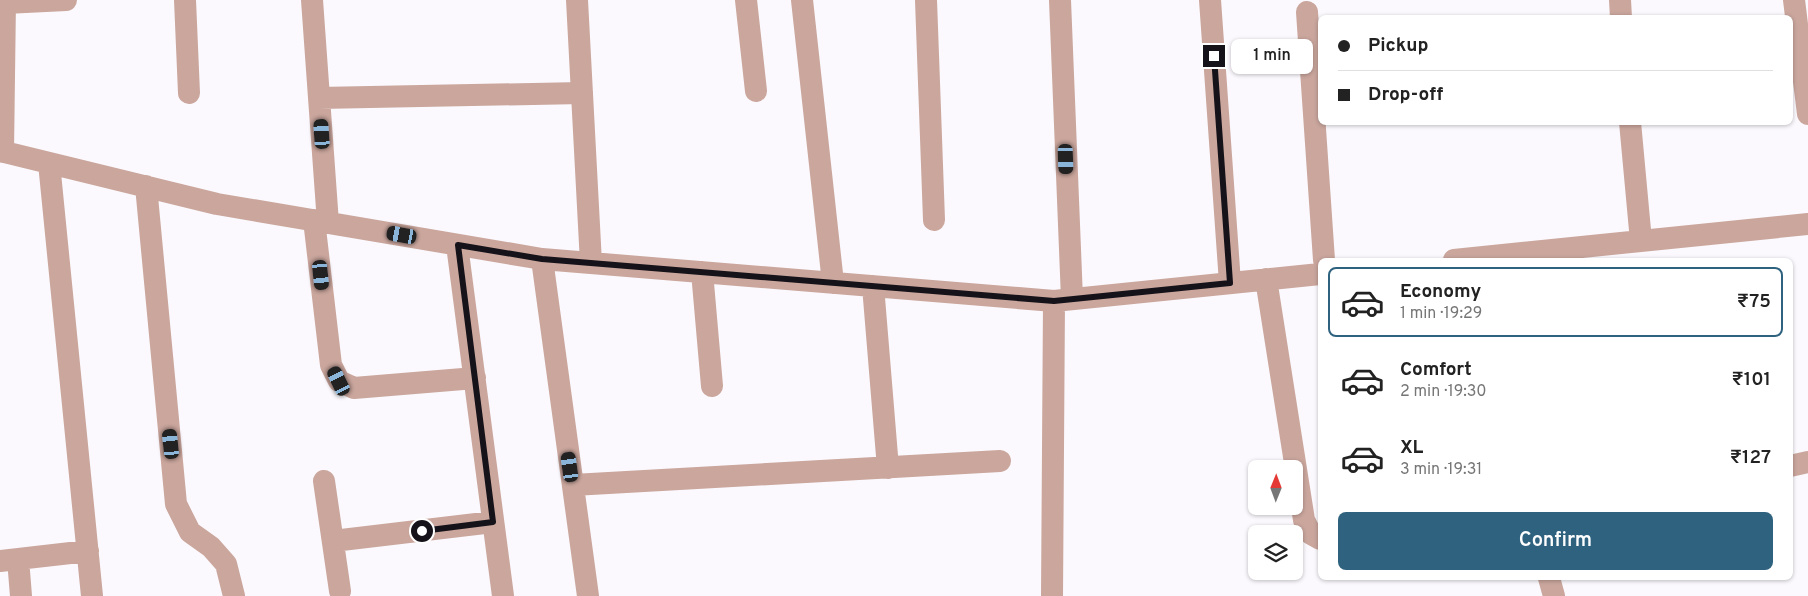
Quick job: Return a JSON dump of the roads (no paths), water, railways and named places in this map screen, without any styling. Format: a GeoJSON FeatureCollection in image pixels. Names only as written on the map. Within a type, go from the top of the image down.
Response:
{"type":"FeatureCollection","features":[{"type":"Feature","properties":{"kind":"street"},"geometry":{"type":"LineString","coordinates":[[66,0],[5,2],[2,151],[217,204],[542,259],[1063,300],[1318,274]]}},
{"type":"Feature","properties":{"kind":"street"},"geometry":{"type":"LineString","coordinates":[[186,0],[189,93]]}},
{"type":"Feature","properties":{"kind":"street"},"geometry":{"type":"LineString","coordinates":[[312,0],[319,98],[321,222],[331,365],[339,381],[354,388],[475,378]]}},
{"type":"Feature","properties":{"kind":"street"},"geometry":{"type":"LineString","coordinates":[[577,0],[591,263]]}},
{"type":"Feature","properties":{"kind":"street"},"geometry":{"type":"LineString","coordinates":[[746,0],[756,91]]}},
{"type":"Feature","properties":{"kind":"street"},"geometry":{"type":"LineString","coordinates":[[802,0],[833,283]]}},
{"type":"Feature","properties":{"kind":"street"},"geometry":{"type":"LineString","coordinates":[[926,0],[934,220]]}},
{"type":"Feature","properties":{"kind":"street"},"geometry":{"type":"LineString","coordinates":[[1052,596],[1063,300],[1060,0]]}},
{"type":"Feature","properties":{"kind":"street"},"geometry":{"type":"LineString","coordinates":[[1210,0],[1230,283]]}},
{"type":"Feature","properties":{"kind":"street"},"geometry":{"type":"LineString","coordinates":[[1620,0],[1621,15]]}},
{"type":"Feature","properties":{"kind":"street"},"geometry":{"type":"LineString","coordinates":[[1794,0],[1808,114]]}},
{"type":"Feature","properties":{"kind":"street"},"geometry":{"type":"LineString","coordinates":[[1306,12],[1324,258]]}},
{"type":"Feature","properties":{"kind":"street"},"geometry":{"type":"LineString","coordinates":[[319,98],[582,93]]}},
{"type":"Feature","properties":{"kind":"street"},"geometry":{"type":"LineString","coordinates":[[1630,125],[1641,241]]}},
{"type":"Feature","properties":{"kind":"street"},"geometry":{"type":"LineString","coordinates":[[49,163],[92,596]]}},
{"type":"Feature","properties":{"kind":"street"},"geometry":{"type":"LineString","coordinates":[[146,186],[176,504],[190,532],[211,547],[226,564],[234,596]]}},
{"type":"Feature","properties":{"kind":"street"},"geometry":{"type":"LineString","coordinates":[[1492,258],[1568,254],[1641,241],[1808,225]]}},
{"type":"Feature","properties":{"kind":"street"},"geometry":{"type":"LineString","coordinates":[[458,245],[503,596]]}},
{"type":"Feature","properties":{"kind":"street"},"geometry":{"type":"LineString","coordinates":[[542,259],[588,596]]}},
{"type":"Feature","properties":{"kind":"street"},"geometry":{"type":"LineString","coordinates":[[702,272],[712,386]]}},
{"type":"Feature","properties":{"kind":"street"},"geometry":{"type":"LineString","coordinates":[[1266,279],[1304,520],[1311,534],[1318,538]]}},
{"type":"Feature","properties":{"kind":"street"},"geometry":{"type":"LineString","coordinates":[[873,286],[888,468]]}},
{"type":"Feature","properties":{"kind":"street"},"geometry":{"type":"LineString","coordinates":[[573,485],[1000,460]]}},
{"type":"Feature","properties":{"kind":"street"},"geometry":{"type":"LineString","coordinates":[[1793,465],[1808,462]]}},
{"type":"Feature","properties":{"kind":"street"},"geometry":{"type":"LineString","coordinates":[[324,481],[340,591]]}},
{"type":"Feature","properties":{"kind":"street"},"geometry":{"type":"LineString","coordinates":[[333,541],[493,522]]}},
{"type":"Feature","properties":{"kind":"street"},"geometry":{"type":"LineString","coordinates":[[21,596],[9,560],[88,551]]}},
{"type":"Feature","properties":{"kind":"street"},"geometry":{"type":"LineString","coordinates":[[1550,580],[1554,596]]}}]}
